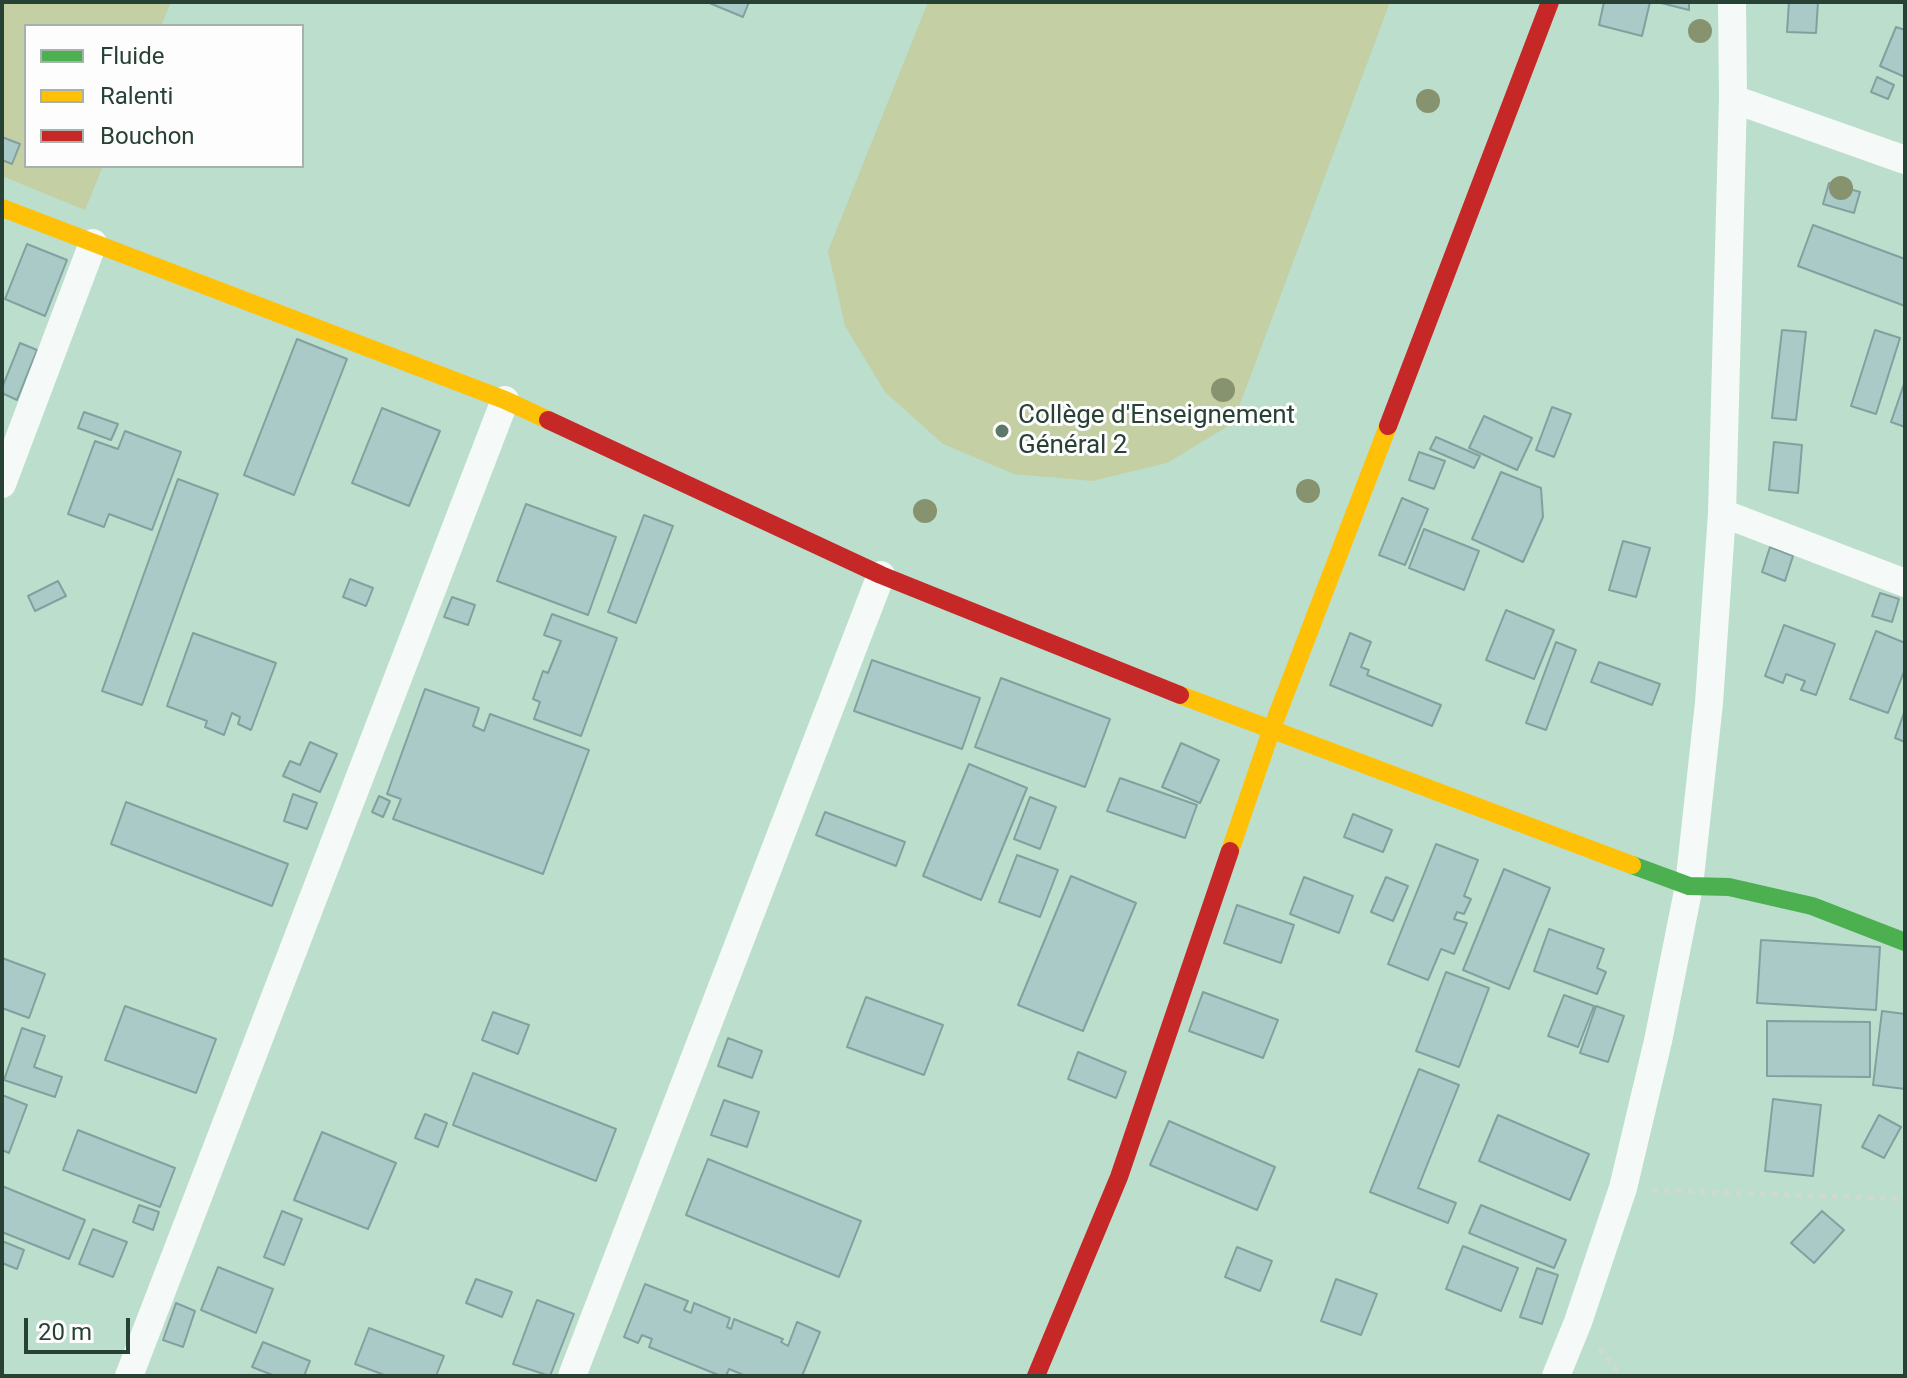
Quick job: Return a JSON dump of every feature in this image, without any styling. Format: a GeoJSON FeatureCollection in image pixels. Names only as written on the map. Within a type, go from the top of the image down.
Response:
{"type":"FeatureCollection","features":[{"type":"Feature","properties":{"kind":"street"},"geometry":{"type":"LineString","coordinates":[[1036,1376],[1119,1177],[1271,731],[1550,2]]}},
{"type":"Feature","properties":{"kind":"street"},"geometry":{"type":"LineString","coordinates":[[1556,1376],[1578,1322],[1623,1188],[1658,1041],[1689,886],[1709,703],[1722,513],[1733,99],[1732,2]]}},
{"type":"Feature","properties":{"kind":"street"},"geometry":{"type":"LineString","coordinates":[[1733,99],[1905,160]]}},
{"type":"Feature","properties":{"kind":"street"},"geometry":{"type":"LineString","coordinates":[[2,208],[505,400],[881,575],[1271,731],[1689,886],[1729,887],[1812,906],[1905,942]]}},
{"type":"Feature","properties":{"kind":"street"},"geometry":{"type":"LineString","coordinates":[[2,484],[93,243]]}},
{"type":"Feature","properties":{"kind":"street"},"geometry":{"type":"LineString","coordinates":[[129,1376],[505,400]]}},
{"type":"Feature","properties":{"kind":"street"},"geometry":{"type":"LineString","coordinates":[[1722,513],[1905,583]]}},
{"type":"Feature","properties":{"kind":"street"},"geometry":{"type":"LineString","coordinates":[[572,1376],[881,575]]}},
{"type":"Feature","properties":{"kind":"path"},"geometry":{"type":"LineString","coordinates":[[1623,1188],[1905,1199]]}},
{"type":"Feature","properties":{"kind":"green space"},"geometry":{"type":"Polygon","coordinates":[[[2,2],[171,2],[162,24],[24,24],[24,168],[102,168],[85,210],[2,176],[2,2]]]}},
{"type":"Feature","properties":{"kind":"green space"},"geometry":{"type":"Polygon","coordinates":[[[928,2],[1390,2],[1233,423],[1167,463],[1092,481],[1014,474],[943,444],[885,392],[845,326],[828,251],[928,2]]]}},
{"type":"Feature","properties":{"kind":"building"},"geometry":{"type":"Polygon","coordinates":[[[707,2],[749,2],[743,17],[707,2]]]}},
{"type":"Feature","properties":{"kind":"building"},"geometry":{"type":"Polygon","coordinates":[[[1604,2],[1650,2],[1642,36],[1599,25],[1604,2]]]}},
{"type":"Feature","properties":{"kind":"building"},"geometry":{"type":"Polygon","coordinates":[[[1657,2],[1689,2],[1689,10],[1657,2]]]}},
{"type":"Feature","properties":{"kind":"building"},"geometry":{"type":"Polygon","coordinates":[[[1789,2],[1818,2],[1816,33],[1787,32],[1789,2]]]}},
{"type":"Feature","properties":{"kind":"building"},"geometry":{"type":"Polygon","coordinates":[[[1896,27],[1905,30],[1905,77],[1880,66],[1896,27]]]}},
{"type":"Feature","properties":{"kind":"building"},"geometry":{"type":"Polygon","coordinates":[[[1877,77],[1894,85],[1888,99],[1871,92],[1877,77]]]}},
{"type":"Feature","properties":{"kind":"building"},"geometry":{"type":"Polygon","coordinates":[[[2,137],[20,144],[12,164],[2,160],[2,137]]]}},
{"type":"Feature","properties":{"kind":"building"},"geometry":{"type":"Polygon","coordinates":[[[1829,183],[1860,192],[1854,213],[1823,204],[1829,183]]]}},
{"type":"Feature","properties":{"kind":"building"},"geometry":{"type":"Polygon","coordinates":[[[1813,225],[1905,259],[1905,306],[1798,266],[1813,225]]]}},
{"type":"Feature","properties":{"kind":"building"},"geometry":{"type":"Polygon","coordinates":[[[27,244],[67,260],[45,316],[5,299],[27,244]]]}},
{"type":"Feature","properties":{"kind":"building"},"geometry":{"type":"Polygon","coordinates":[[[1782,330],[1806,332],[1796,420],[1772,418],[1782,330]]]}},
{"type":"Feature","properties":{"kind":"building"},"geometry":{"type":"Polygon","coordinates":[[[1875,330],[1900,338],[1876,414],[1851,406],[1875,330]]]}},
{"type":"Feature","properties":{"kind":"building"},"geometry":{"type":"Polygon","coordinates":[[[297,339],[347,359],[294,495],[244,475],[297,339]]]}},
{"type":"Feature","properties":{"kind":"building"},"geometry":{"type":"Polygon","coordinates":[[[20,343],[37,350],[17,400],[2,393],[2,388],[20,343]]]}},
{"type":"Feature","properties":{"kind":"building"},"geometry":{"type":"Polygon","coordinates":[[[1905,381],[1905,427],[1891,422],[1905,381]]]}},
{"type":"Feature","properties":{"kind":"building"},"geometry":{"type":"Polygon","coordinates":[[[1552,407],[1571,414],[1554,457],[1536,450],[1552,407]]]}},
{"type":"Feature","properties":{"kind":"building"},"geometry":{"type":"Polygon","coordinates":[[[382,408],[440,431],[409,506],[352,483],[382,408]]]}},
{"type":"Feature","properties":{"kind":"building"},"geometry":{"type":"Polygon","coordinates":[[[84,412],[118,424],[111,440],[78,428],[84,412]]]}},
{"type":"Feature","properties":{"kind":"building"},"geometry":{"type":"Polygon","coordinates":[[[1484,416],[1532,438],[1517,470],[1469,448],[1484,416]]]}},
{"type":"Feature","properties":{"kind":"building"},"geometry":{"type":"Polygon","coordinates":[[[125,431],[181,452],[152,530],[109,514],[104,527],[68,514],[95,441],[118,449],[125,431]]]}},
{"type":"Feature","properties":{"kind":"building"},"geometry":{"type":"Polygon","coordinates":[[[1436,437],[1480,456],[1474,468],[1430,449],[1436,437]]]}},
{"type":"Feature","properties":{"kind":"building"},"geometry":{"type":"Polygon","coordinates":[[[1774,442],[1802,445],[1798,493],[1769,490],[1774,442]]]}},
{"type":"Feature","properties":{"kind":"building"},"geometry":{"type":"Polygon","coordinates":[[[1419,452],[1445,461],[1434,489],[1409,480],[1419,452]]]}},
{"type":"Feature","properties":{"kind":"building"},"geometry":{"type":"Polygon","coordinates":[[[1501,472],[1541,488],[1543,517],[1523,562],[1472,539],[1501,472]]]}},
{"type":"Feature","properties":{"kind":"building"},"geometry":{"type":"Polygon","coordinates":[[[178,479],[218,494],[142,705],[102,691],[178,479]]]}},
{"type":"Feature","properties":{"kind":"building"},"geometry":{"type":"Polygon","coordinates":[[[1402,498],[1428,509],[1405,565],[1379,555],[1402,498]]]}},
{"type":"Feature","properties":{"kind":"building"},"geometry":{"type":"Polygon","coordinates":[[[526,504],[616,537],[588,615],[497,581],[526,504]]]}},
{"type":"Feature","properties":{"kind":"building"},"geometry":{"type":"Polygon","coordinates":[[[644,515],[673,526],[636,623],[608,612],[644,515]]]}},
{"type":"Feature","properties":{"kind":"building"},"geometry":{"type":"Polygon","coordinates":[[[1424,529],[1479,551],[1464,590],[1409,568],[1424,529]]]}},
{"type":"Feature","properties":{"kind":"building"},"geometry":{"type":"Polygon","coordinates":[[[1623,541],[1650,548],[1636,597],[1609,590],[1623,541]]]}},
{"type":"Feature","properties":{"kind":"building"},"geometry":{"type":"Polygon","coordinates":[[[1770,547],[1793,556],[1785,581],[1762,572],[1770,547]]]}},
{"type":"Feature","properties":{"kind":"building"},"geometry":{"type":"Polygon","coordinates":[[[350,579],[373,588],[366,606],[343,597],[350,579]]]}},
{"type":"Feature","properties":{"kind":"building"},"geometry":{"type":"Polygon","coordinates":[[[58,581],[66,596],[35,611],[28,596],[58,581]]]}},
{"type":"Feature","properties":{"kind":"building"},"geometry":{"type":"Polygon","coordinates":[[[1880,593],[1899,599],[1892,622],[1872,616],[1880,593]]]}},
{"type":"Feature","properties":{"kind":"building"},"geometry":{"type":"Polygon","coordinates":[[[452,597],[475,605],[468,625],[444,617],[452,597]]]}},
{"type":"Feature","properties":{"kind":"building"},"geometry":{"type":"Polygon","coordinates":[[[1506,610],[1554,630],[1534,679],[1486,660],[1506,610]]]}},
{"type":"Feature","properties":{"kind":"building"},"geometry":{"type":"Polygon","coordinates":[[[552,614],[617,638],[581,736],[534,719],[540,702],[533,699],[543,671],[548,673],[561,641],[544,635],[552,614]]]}},
{"type":"Feature","properties":{"kind":"building"},"geometry":{"type":"Polygon","coordinates":[[[1784,625],[1835,644],[1816,695],[1801,690],[1805,681],[1786,674],[1783,683],[1765,676],[1784,625]]]}},
{"type":"Feature","properties":{"kind":"building"},"geometry":{"type":"Polygon","coordinates":[[[1876,631],[1905,643],[1905,669],[1888,713],[1850,699],[1876,631]]]}},
{"type":"Feature","properties":{"kind":"building"},"geometry":{"type":"Polygon","coordinates":[[[193,633],[276,663],[251,730],[238,724],[240,717],[232,713],[224,735],[205,727],[207,721],[167,706],[193,633]]]}},
{"type":"Feature","properties":{"kind":"building"},"geometry":{"type":"Polygon","coordinates":[[[1350,633],[1371,642],[1361,667],[1369,670],[1367,675],[1441,705],[1432,726],[1330,685],[1350,633]]]}},
{"type":"Feature","properties":{"kind":"building"},"geometry":{"type":"Polygon","coordinates":[[[1556,642],[1576,650],[1546,730],[1526,723],[1556,642]]]}},
{"type":"Feature","properties":{"kind":"building"},"geometry":{"type":"Polygon","coordinates":[[[872,660],[980,698],[962,749],[854,711],[872,660]]]}},
{"type":"Feature","properties":{"kind":"building"},"geometry":{"type":"Polygon","coordinates":[[[1599,662],[1660,684],[1652,705],[1591,682],[1599,662]]]}},
{"type":"Feature","properties":{"kind":"building"},"geometry":{"type":"Polygon","coordinates":[[[1001,678],[1110,719],[1085,787],[975,747],[1001,678]]]}},
{"type":"Feature","properties":{"kind":"building"},"geometry":{"type":"Polygon","coordinates":[[[425,689],[479,708],[473,726],[484,731],[490,714],[589,750],[543,874],[393,819],[401,799],[387,794],[425,689]]]}},
{"type":"Feature","properties":{"kind":"building"},"geometry":{"type":"Polygon","coordinates":[[[1905,710],[1905,742],[1895,738],[1905,710]]]}},
{"type":"Feature","properties":{"kind":"building"},"geometry":{"type":"Polygon","coordinates":[[[310,742],[337,754],[320,792],[283,776],[290,761],[300,765],[310,742]]]}},
{"type":"Feature","properties":{"kind":"building"},"geometry":{"type":"Polygon","coordinates":[[[1181,743],[1219,760],[1200,803],[1162,787],[1181,743]]]}},
{"type":"Feature","properties":{"kind":"building"},"geometry":{"type":"Polygon","coordinates":[[[969,764],[1027,788],[981,900],[923,876],[969,764]]]}},
{"type":"Feature","properties":{"kind":"building"},"geometry":{"type":"Polygon","coordinates":[[[1120,778],[1197,805],[1185,838],[1107,811],[1120,778]]]}},
{"type":"Feature","properties":{"kind":"building"},"geometry":{"type":"Polygon","coordinates":[[[293,794],[317,803],[307,829],[284,821],[293,794]]]}},
{"type":"Feature","properties":{"kind":"building"},"geometry":{"type":"Polygon","coordinates":[[[379,796],[390,801],[383,817],[372,812],[379,796]]]}},
{"type":"Feature","properties":{"kind":"building"},"geometry":{"type":"Polygon","coordinates":[[[1030,797],[1056,807],[1040,849],[1014,839],[1030,797]]]}},
{"type":"Feature","properties":{"kind":"building"},"geometry":{"type":"Polygon","coordinates":[[[126,802],[288,864],[272,906],[111,844],[126,802]]]}},
{"type":"Feature","properties":{"kind":"building"},"geometry":{"type":"Polygon","coordinates":[[[825,812],[905,842],[896,866],[816,835],[825,812]]]}},
{"type":"Feature","properties":{"kind":"building"},"geometry":{"type":"Polygon","coordinates":[[[1353,814],[1392,830],[1383,852],[1344,837],[1353,814]]]}},
{"type":"Feature","properties":{"kind":"building"},"geometry":{"type":"Polygon","coordinates":[[[1436,844],[1478,860],[1464,896],[1471,899],[1464,914],[1457,912],[1454,919],[1467,923],[1454,954],[1441,949],[1428,980],[1388,964],[1436,844]]]}},
{"type":"Feature","properties":{"kind":"building"},"geometry":{"type":"Polygon","coordinates":[[[1017,855],[1058,870],[1040,917],[999,902],[1017,855]]]}},
{"type":"Feature","properties":{"kind":"building"},"geometry":{"type":"Polygon","coordinates":[[[1504,869],[1550,888],[1509,989],[1463,970],[1504,869]]]}},
{"type":"Feature","properties":{"kind":"building"},"geometry":{"type":"Polygon","coordinates":[[[1071,876],[1136,903],[1083,1031],[1018,1005],[1071,876]]]}},
{"type":"Feature","properties":{"kind":"building"},"geometry":{"type":"Polygon","coordinates":[[[1304,877],[1353,896],[1339,933],[1290,914],[1304,877]]]}},
{"type":"Feature","properties":{"kind":"building"},"geometry":{"type":"Polygon","coordinates":[[[1386,877],[1408,886],[1393,921],[1371,912],[1386,877]]]}},
{"type":"Feature","properties":{"kind":"building"},"geometry":{"type":"Polygon","coordinates":[[[1237,905],[1294,925],[1281,963],[1224,943],[1237,905]]]}},
{"type":"Feature","properties":{"kind":"building"},"geometry":{"type":"Polygon","coordinates":[[[1549,929],[1604,949],[1597,968],[1606,972],[1597,994],[1534,971],[1549,929]]]}},
{"type":"Feature","properties":{"kind":"building"},"geometry":{"type":"Polygon","coordinates":[[[1761,940],[1880,947],[1876,1010],[1757,1003],[1761,940]]]}},
{"type":"Feature","properties":{"kind":"building"},"geometry":{"type":"Polygon","coordinates":[[[2,958],[45,974],[29,1018],[2,1008],[2,958]]]}},
{"type":"Feature","properties":{"kind":"building"},"geometry":{"type":"Polygon","coordinates":[[[1446,972],[1489,988],[1459,1067],[1416,1051],[1446,972]]]}},
{"type":"Feature","properties":{"kind":"building"},"geometry":{"type":"Polygon","coordinates":[[[1203,992],[1278,1020],[1263,1058],[1189,1031],[1203,992]]]}},
{"type":"Feature","properties":{"kind":"building"},"geometry":{"type":"Polygon","coordinates":[[[1564,995],[1594,1006],[1578,1047],[1548,1036],[1564,995]]]}},
{"type":"Feature","properties":{"kind":"building"},"geometry":{"type":"Polygon","coordinates":[[[866,997],[943,1025],[924,1075],[847,1047],[866,997]]]}},
{"type":"Feature","properties":{"kind":"building"},"geometry":{"type":"Polygon","coordinates":[[[125,1006],[216,1039],[196,1093],[105,1060],[125,1006]]]}},
{"type":"Feature","properties":{"kind":"building"},"geometry":{"type":"Polygon","coordinates":[[[1596,1006],[1624,1016],[1608,1062],[1580,1053],[1596,1006]]]}},
{"type":"Feature","properties":{"kind":"building"},"geometry":{"type":"Polygon","coordinates":[[[1882,1011],[1905,1014],[1905,1089],[1873,1085],[1882,1011]]]}},
{"type":"Feature","properties":{"kind":"building"},"geometry":{"type":"Polygon","coordinates":[[[493,1012],[529,1025],[518,1054],[482,1040],[493,1012]]]}},
{"type":"Feature","properties":{"kind":"building"},"geometry":{"type":"Polygon","coordinates":[[[1767,1021],[1870,1022],[1870,1077],[1767,1076],[1767,1021]]]}},
{"type":"Feature","properties":{"kind":"building"},"geometry":{"type":"Polygon","coordinates":[[[22,1028],[45,1036],[34,1067],[62,1077],[55,1097],[4,1080],[22,1028]]]}},
{"type":"Feature","properties":{"kind":"building"},"geometry":{"type":"Polygon","coordinates":[[[728,1038],[762,1051],[752,1078],[718,1066],[728,1038]]]}},
{"type":"Feature","properties":{"kind":"building"},"geometry":{"type":"Polygon","coordinates":[[[1078,1052],[1126,1072],[1116,1098],[1068,1079],[1078,1052]]]}},
{"type":"Feature","properties":{"kind":"building"},"geometry":{"type":"Polygon","coordinates":[[[1419,1069],[1459,1085],[1418,1188],[1456,1203],[1448,1223],[1370,1192],[1419,1069]]]}},
{"type":"Feature","properties":{"kind":"building"},"geometry":{"type":"Polygon","coordinates":[[[473,1073],[616,1129],[596,1181],[453,1125],[473,1073]]]}},
{"type":"Feature","properties":{"kind":"building"},"geometry":{"type":"Polygon","coordinates":[[[2,1095],[27,1105],[9,1153],[2,1150],[2,1095]]]}},
{"type":"Feature","properties":{"kind":"building"},"geometry":{"type":"Polygon","coordinates":[[[1773,1099],[1821,1105],[1813,1176],[1765,1171],[1773,1099]]]}},
{"type":"Feature","properties":{"kind":"building"},"geometry":{"type":"Polygon","coordinates":[[[724,1100],[759,1112],[747,1147],[711,1135],[724,1100]]]}},
{"type":"Feature","properties":{"kind":"building"},"geometry":{"type":"Polygon","coordinates":[[[425,1114],[447,1123],[438,1147],[415,1138],[425,1114]]]}},
{"type":"Feature","properties":{"kind":"building"},"geometry":{"type":"Polygon","coordinates":[[[1498,1115],[1589,1154],[1570,1200],[1479,1161],[1498,1115]]]}},
{"type":"Feature","properties":{"kind":"building"},"geometry":{"type":"Polygon","coordinates":[[[1879,1115],[1901,1127],[1884,1158],[1862,1147],[1879,1115]]]}},
{"type":"Feature","properties":{"kind":"building"},"geometry":{"type":"Polygon","coordinates":[[[1169,1121],[1275,1167],[1257,1210],[1150,1165],[1169,1121]]]}},
{"type":"Feature","properties":{"kind":"building"},"geometry":{"type":"Polygon","coordinates":[[[78,1130],[175,1168],[160,1207],[63,1170],[78,1130]]]}},
{"type":"Feature","properties":{"kind":"building"},"geometry":{"type":"Polygon","coordinates":[[[322,1132],[396,1163],[368,1229],[294,1200],[322,1132]]]}},
{"type":"Feature","properties":{"kind":"building"},"geometry":{"type":"Polygon","coordinates":[[[708,1159],[861,1221],[839,1277],[686,1215],[708,1159]]]}},
{"type":"Feature","properties":{"kind":"building"},"geometry":{"type":"Polygon","coordinates":[[[2,1186],[85,1220],[69,1259],[2,1232],[2,1186]]]}},
{"type":"Feature","properties":{"kind":"building"},"geometry":{"type":"Polygon","coordinates":[[[139,1205],[159,1212],[153,1230],[133,1222],[139,1205]]]}},
{"type":"Feature","properties":{"kind":"building"},"geometry":{"type":"Polygon","coordinates":[[[1481,1205],[1566,1240],[1554,1268],[1469,1233],[1481,1205]]]}},
{"type":"Feature","properties":{"kind":"building"},"geometry":{"type":"Polygon","coordinates":[[[282,1211],[302,1219],[284,1265],[264,1257],[282,1211]]]}},
{"type":"Feature","properties":{"kind":"building"},"geometry":{"type":"Polygon","coordinates":[[[1822,1211],[1844,1230],[1814,1263],[1791,1243],[1822,1211]]]}},
{"type":"Feature","properties":{"kind":"building"},"geometry":{"type":"Polygon","coordinates":[[[93,1229],[127,1242],[113,1277],[79,1264],[93,1229]]]}},
{"type":"Feature","properties":{"kind":"building"},"geometry":{"type":"Polygon","coordinates":[[[2,1241],[24,1250],[17,1269],[2,1263],[2,1241]]]}},
{"type":"Feature","properties":{"kind":"building"},"geometry":{"type":"Polygon","coordinates":[[[1463,1246],[1518,1268],[1501,1311],[1446,1289],[1463,1246]]]}},
{"type":"Feature","properties":{"kind":"building"},"geometry":{"type":"Polygon","coordinates":[[[1237,1247],[1272,1261],[1260,1291],[1225,1277],[1237,1247]]]}},
{"type":"Feature","properties":{"kind":"building"},"geometry":{"type":"Polygon","coordinates":[[[218,1267],[273,1289],[256,1333],[201,1310],[218,1267]]]}},
{"type":"Feature","properties":{"kind":"building"},"geometry":{"type":"Polygon","coordinates":[[[1537,1268],[1558,1275],[1542,1324],[1520,1317],[1537,1268]]]}},
{"type":"Feature","properties":{"kind":"building"},"geometry":{"type":"Polygon","coordinates":[[[476,1279],[512,1292],[502,1317],[466,1303],[476,1279]]]}},
{"type":"Feature","properties":{"kind":"building"},"geometry":{"type":"Polygon","coordinates":[[[1336,1279],[1377,1294],[1361,1335],[1321,1321],[1336,1279]]]}},
{"type":"Feature","properties":{"kind":"building"},"geometry":{"type":"Polygon","coordinates":[[[645,1284],[688,1301],[684,1310],[691,1313],[694,1303],[730,1318],[727,1327],[731,1329],[734,1319],[783,1339],[781,1342],[788,1346],[797,1322],[820,1332],[802,1376],[746,1376],[729,1369],[726,1376],[721,1376],[649,1347],[652,1339],[642,1335],[638,1343],[624,1337],[645,1284]]]}},
{"type":"Feature","properties":{"kind":"building"},"geometry":{"type":"Polygon","coordinates":[[[537,1300],[574,1314],[550,1376],[513,1364],[537,1300]]]}},
{"type":"Feature","properties":{"kind":"building"},"geometry":{"type":"Polygon","coordinates":[[[176,1303],[195,1311],[183,1347],[163,1340],[176,1303]]]}},
{"type":"Feature","properties":{"kind":"building"},"geometry":{"type":"Polygon","coordinates":[[[369,1328],[444,1356],[436,1376],[387,1376],[355,1364],[369,1328]]]}},
{"type":"Feature","properties":{"kind":"building"},"geometry":{"type":"Polygon","coordinates":[[[263,1342],[310,1361],[304,1376],[275,1376],[252,1367],[263,1342]]]}},
{"type":"Feature","properties":{"kind":"traffic: fast"},"geometry":{"type":"LineString","coordinates":[[1632,865],[1689,886],[1729,887],[1812,906],[1905,942]]}},
{"type":"Feature","properties":{"kind":"traffic: slow"},"geometry":{"type":"LineString","coordinates":[[2,208],[505,400],[548,420]]}},
{"type":"Feature","properties":{"kind":"traffic: slow"},"geometry":{"type":"LineString","coordinates":[[1230,851],[1271,731],[1388,426]]}},
{"type":"Feature","properties":{"kind":"traffic: slow"},"geometry":{"type":"LineString","coordinates":[[1180,695],[1632,865]]}},
{"type":"Feature","properties":{"kind":"traffic: jam"},"geometry":{"type":"LineString","coordinates":[[1388,426],[1550,2]]}},
{"type":"Feature","properties":{"kind":"traffic: jam"},"geometry":{"type":"LineString","coordinates":[[548,420],[881,575],[1180,695]]}},
{"type":"Feature","properties":{"kind":"traffic: jam"},"geometry":{"type":"LineString","coordinates":[[1036,1376],[1119,1177],[1230,851]]}},
{"type":"Feature","properties":{"kind":"place","name":"Collège d'Enseignement Général 2"},"geometry":{"type":"Point","coordinates":[1002,431]}}]}
